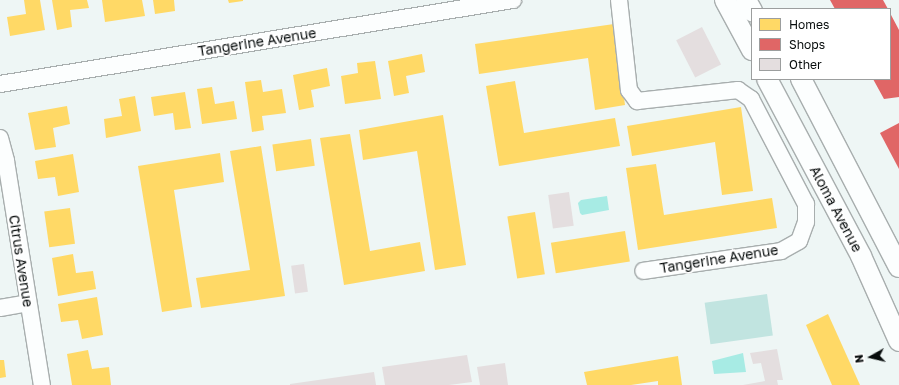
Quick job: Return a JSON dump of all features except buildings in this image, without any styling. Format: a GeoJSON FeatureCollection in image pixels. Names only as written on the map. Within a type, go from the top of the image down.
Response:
{"type":"FeatureCollection","features":[{"type":"Feature","properties":{"kind":"main road"},"geometry":{"type":"LineString","coordinates":[[726,0],[751,48]]}},
{"type":"Feature","properties":{"kind":"main road"},"geometry":{"type":"LineString","coordinates":[[746,0],[751,9]]}},
{"type":"Feature","properties":{"kind":"main road","name":"Aloma Avenue"},"geometry":{"type":"LineString","coordinates":[[768,80],[861,256],[899,341]]}},
{"type":"Feature","properties":{"kind":"main road"},"geometry":{"type":"LineString","coordinates":[[802,80],[899,267]]}},
{"type":"Feature","properties":{"kind":"main road"},"geometry":{"type":"LineString","coordinates":[[797,135],[820,152],[844,162]]}},
{"type":"Feature","properties":{"kind":"street","name":"Tangerine Avenue"},"geometry":{"type":"LineString","coordinates":[[0,84],[513,0]]}},
{"type":"Feature","properties":{"kind":"street","name":"Tangerine Avenue"},"geometry":{"type":"LineString","coordinates":[[619,0],[629,90],[636,101],[738,90],[751,99],[806,204],[806,222],[799,241],[781,251],[643,271]]}},
{"type":"Feature","properties":{"kind":"street","name":"Citrus Avenue"},"geometry":{"type":"LineString","coordinates":[[0,138],[6,161],[27,303],[42,385]]}},
{"type":"Feature","properties":{"kind":"street"},"geometry":{"type":"LineString","coordinates":[[0,308],[27,303]]}},
{"type":"Feature","properties":{"kind":"shaded area"},"geometry":{"type":"Polygon","coordinates":[[[767,294],[773,336],[710,344],[705,303],[767,294]]]}},
{"type":"Feature","properties":{"kind":"water"},"geometry":{"type":"Polygon","coordinates":[[[607,196],[609,210],[582,215],[580,213],[578,203],[581,200],[607,196]]]}},
{"type":"Feature","properties":{"kind":"water"},"geometry":{"type":"Polygon","coordinates":[[[743,353],[746,372],[714,374],[712,361],[743,353]]]}}]}
